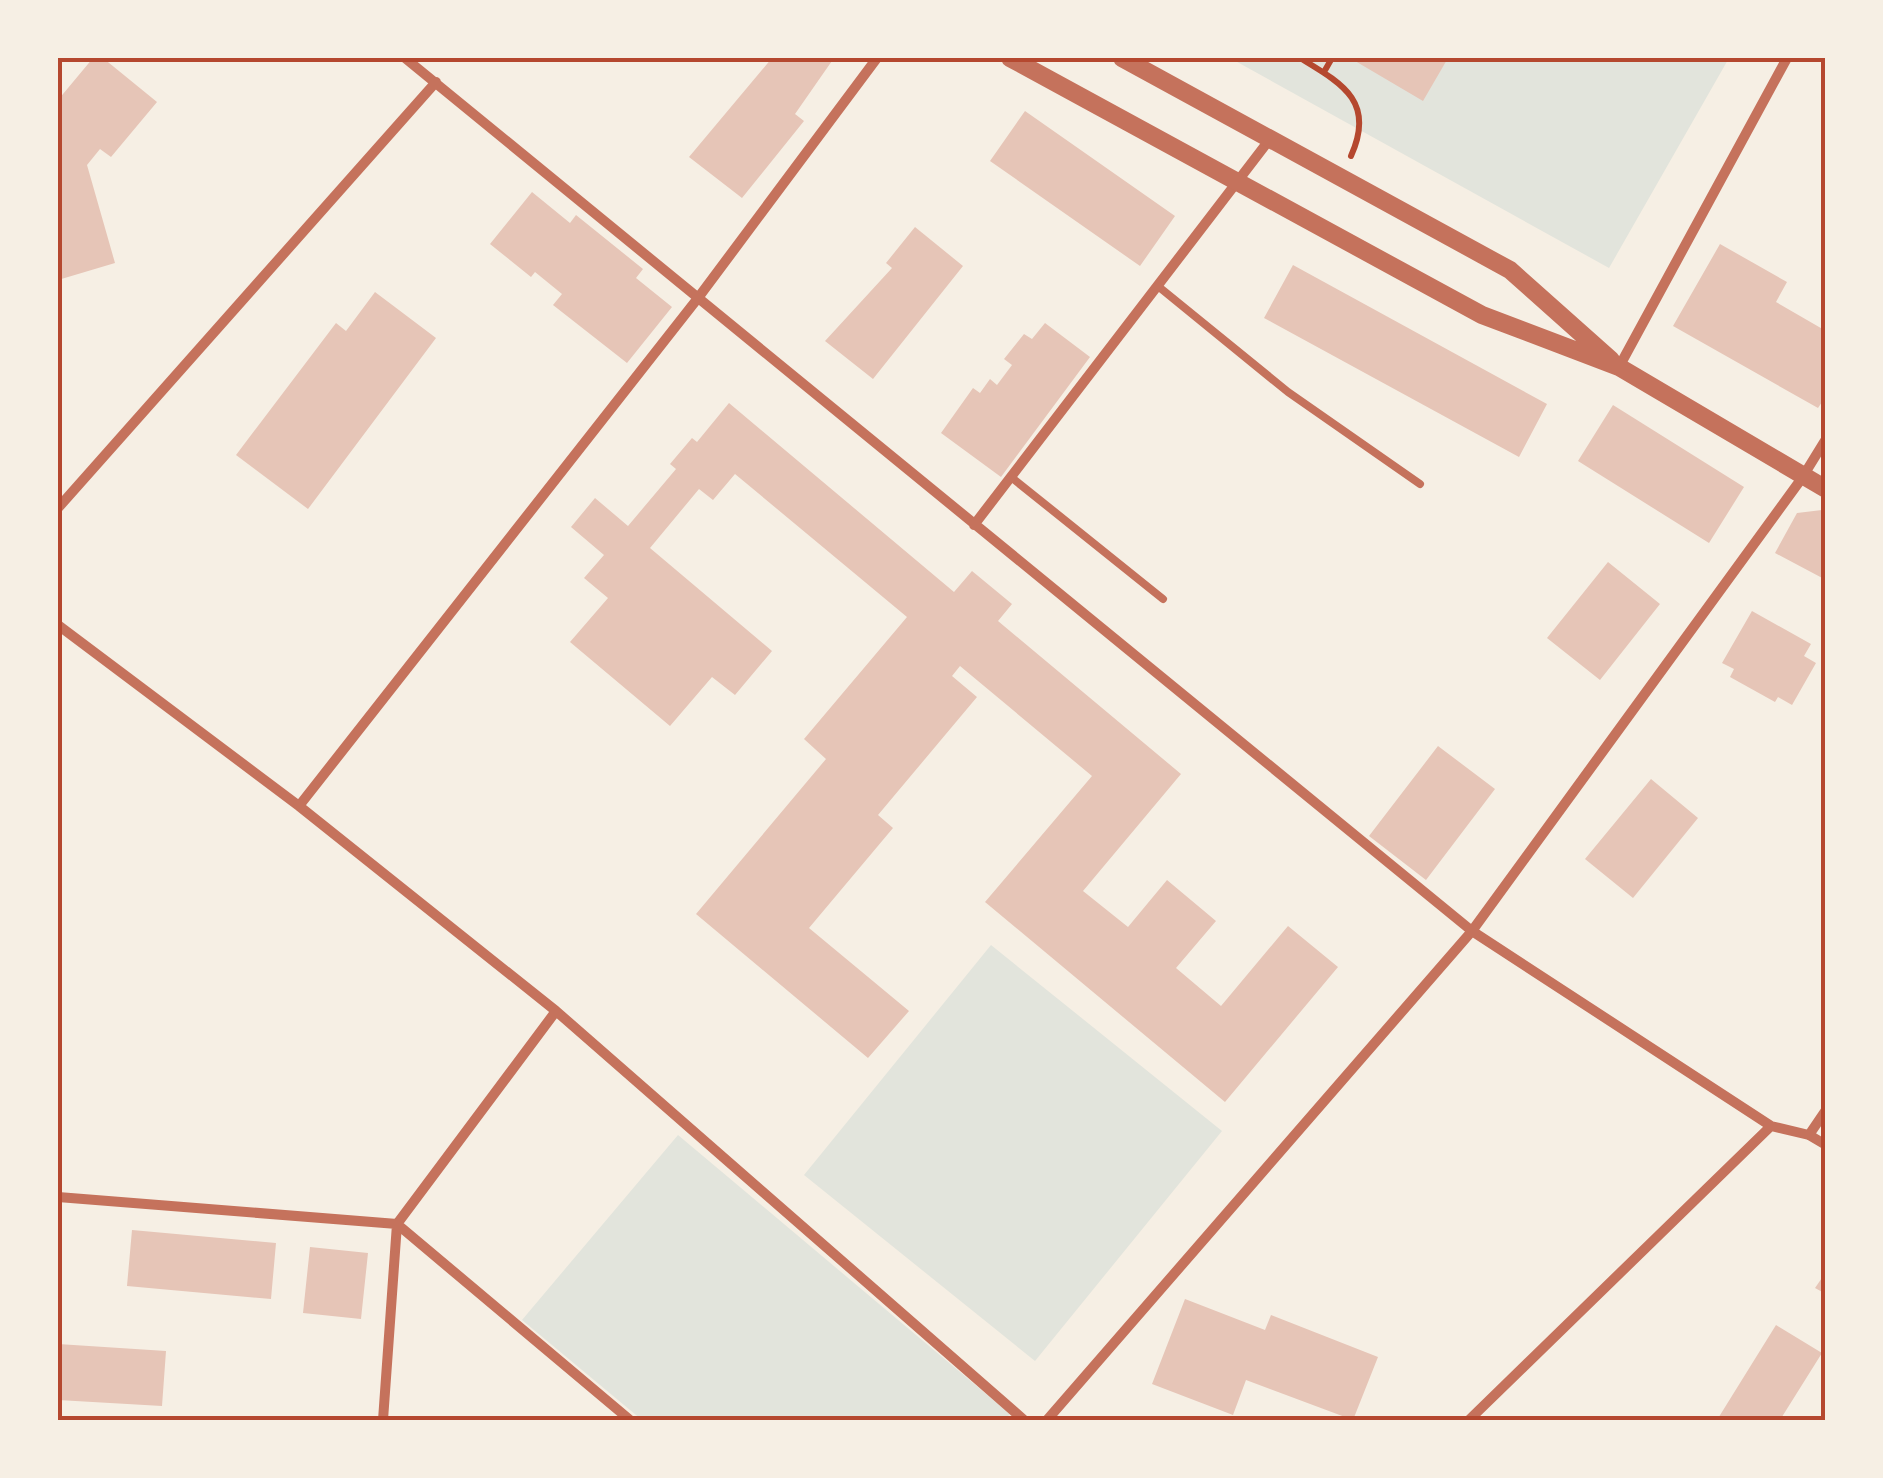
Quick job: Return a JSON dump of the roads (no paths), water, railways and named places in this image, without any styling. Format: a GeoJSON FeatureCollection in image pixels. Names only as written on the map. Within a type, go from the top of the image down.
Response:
{"type":"FeatureCollection","features":[{"type":"Feature","properties":{"kind":"street"},"geometry":{"type":"LineString","coordinates":[[405,58],[1472,931],[1771,1126],[1810,1136],[1826,1145]]}},
{"type":"Feature","properties":{"kind":"street"},"geometry":{"type":"LineString","coordinates":[[300,806],[698,298],[877,58]]}},
{"type":"Feature","properties":{"kind":"street"},"geometry":{"type":"LineString","coordinates":[[1010,58],[1482,315],[1619,366]]}},
{"type":"Feature","properties":{"kind":"street"},"geometry":{"type":"LineString","coordinates":[[1122,58],[1510,270],[1619,366],[1826,489]]}},
{"type":"Feature","properties":{"kind":"street"},"geometry":{"type":"LineString","coordinates":[[1619,366],[1787,58]]}},
{"type":"Feature","properties":{"kind":"street"},"geometry":{"type":"LineString","coordinates":[[58,508],[436,82]]}},
{"type":"Feature","properties":{"kind":"street"},"geometry":{"type":"LineString","coordinates":[[974,524],[1160,288],[1270,139]]}},
{"type":"Feature","properties":{"kind":"street"},"geometry":{"type":"LineString","coordinates":[[1047,1420],[1472,931],[1802,478],[1826,439]]}},
{"type":"Feature","properties":{"kind":"street"},"geometry":{"type":"LineString","coordinates":[[58,625],[300,806],[556,1010],[1024,1420]]}},
{"type":"Feature","properties":{"kind":"street"},"geometry":{"type":"LineString","coordinates":[[384,1420],[397,1224],[556,1010]]}},
{"type":"Feature","properties":{"kind":"street"},"geometry":{"type":"LineString","coordinates":[[1810,1136],[1826,1110]]}},
{"type":"Feature","properties":{"kind":"street"},"geometry":{"type":"LineString","coordinates":[[1469,1420],[1771,1126]]}},
{"type":"Feature","properties":{"kind":"street"},"geometry":{"type":"LineString","coordinates":[[58,1198],[397,1224],[630,1420]]}},
{"type":"Feature","properties":{"kind":"lane"},"geometry":{"type":"LineString","coordinates":[[1160,288],[1288,392],[1420,484]]}},
{"type":"Feature","properties":{"kind":"lane"},"geometry":{"type":"LineString","coordinates":[[1011,477],[1163,599]]}}]}
